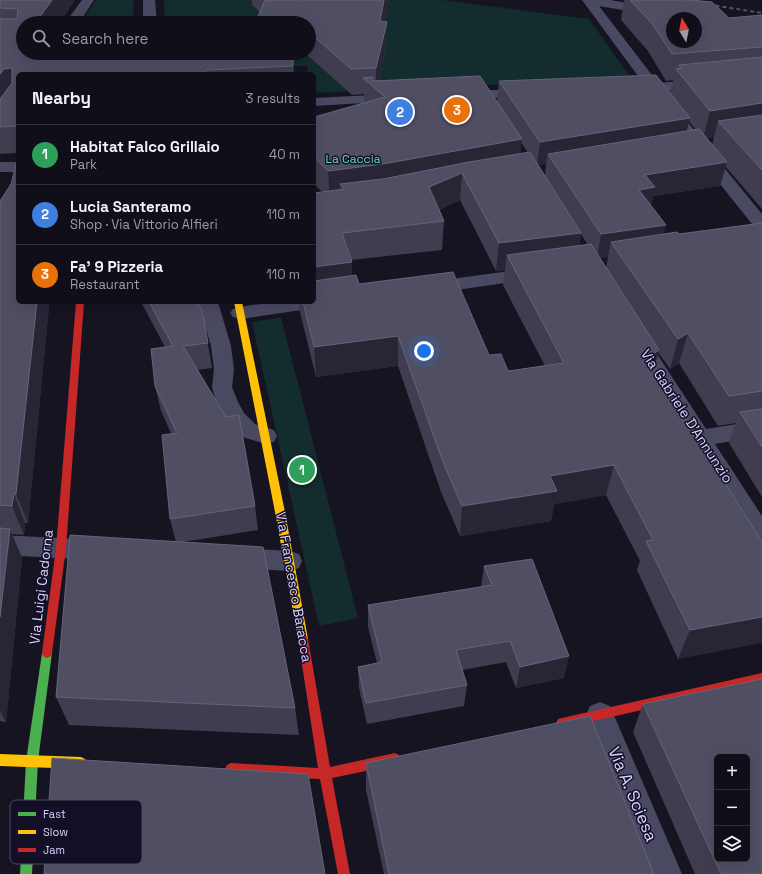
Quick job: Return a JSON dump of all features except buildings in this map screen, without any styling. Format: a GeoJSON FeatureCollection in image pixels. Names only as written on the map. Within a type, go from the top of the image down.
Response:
{"type":"FeatureCollection","features":[{"type":"Feature","properties":{"kind":"street"},"geometry":{"type":"LineString","coordinates":[[77,16],[88,0]]}},
{"type":"Feature","properties":{"kind":"street"},"geometry":{"type":"LineString","coordinates":[[149,0],[150,16]]}},
{"type":"Feature","properties":{"kind":"street"},"geometry":{"type":"LineString","coordinates":[[588,0],[666,13]]}},
{"type":"Feature","properties":{"kind":"street"},"geometry":{"type":"LineString","coordinates":[[588,0],[698,146],[762,225]]}},
{"type":"Feature","properties":{"kind":"street"},"geometry":{"type":"LineString","coordinates":[[623,89],[655,88],[762,78]]}},
{"type":"Feature","properties":{"kind":"street"},"geometry":{"type":"LineString","coordinates":[[450,96],[544,92]]}},
{"type":"Feature","properties":{"kind":"street"},"geometry":{"type":"LineString","coordinates":[[481,94],[494,114]]}},
{"type":"Feature","properties":{"kind":"street"},"geometry":{"type":"LineString","coordinates":[[316,102],[403,98]]}},
{"type":"Feature","properties":{"kind":"street"},"geometry":{"type":"LineString","coordinates":[[0,167],[16,167]]}},
{"type":"Feature","properties":{"kind":"street"},"geometry":{"type":"LineString","coordinates":[[411,290],[551,271]]}},
{"type":"Feature","properties":{"kind":"street"},"geometry":{"type":"LineString","coordinates":[[316,301],[349,298]]}},
{"type":"Feature","properties":{"kind":"street","name":"Via Luigi Cadorna"},"geometry":{"type":"LineString","coordinates":[[30,800],[32,761],[61,548],[80,304]]}},
{"type":"Feature","properties":{"kind":"street"},"geometry":{"type":"LineString","coordinates":[[209,304],[221,346],[224,369],[222,386],[226,402],[236,418],[247,430],[266,436]]}},
{"type":"Feature","properties":{"kind":"street"},"geometry":{"type":"LineString","coordinates":[[239,307],[276,304]]}},
{"type":"Feature","properties":{"kind":"street","name":"Via Francesco Baracca"},"geometry":{"type":"LineString","coordinates":[[239,307],[290,561],[344,874]]}},
{"type":"Feature","properties":{"kind":"street","name":"Via Gabriele D'Annunzio"},"geometry":{"type":"LineString","coordinates":[[629,326],[762,536]]}},
{"type":"Feature","properties":{"kind":"street"},"geometry":{"type":"LineString","coordinates":[[701,438],[762,428]]}},
{"type":"Feature","properties":{"kind":"street"},"geometry":{"type":"LineString","coordinates":[[0,545],[100,550]]}},
{"type":"Feature","properties":{"kind":"street"},"geometry":{"type":"LineString","coordinates":[[211,556],[290,561]]}},
{"type":"Feature","properties":{"kind":"street"},"geometry":{"type":"LineString","coordinates":[[554,725],[762,678]]}},
{"type":"Feature","properties":{"kind":"street","name":"Via A. Sciesa"},"geometry":{"type":"LineString","coordinates":[[600,715],[666,874]]}},
{"type":"Feature","properties":{"kind":"street"},"geometry":{"type":"LineString","coordinates":[[222,769],[326,774],[402,757]]}},
{"type":"Feature","properties":{"kind":"street"},"geometry":{"type":"LineString","coordinates":[[0,760],[88,763]]}},
{"type":"Feature","properties":{"kind":"street","name":"Via Luigi Cadorna"},"geometry":{"type":"LineString","coordinates":[[26,874],[27,864]]}},
{"type":"Feature","properties":{"kind":"green space"},"geometry":{"type":"Polygon","coordinates":[[[96,0],[134,0],[133,16],[86,16],[96,0]]]}},
{"type":"Feature","properties":{"kind":"green space"},"geometry":{"type":"Polygon","coordinates":[[[164,0],[442,0],[589,19],[631,78],[316,93],[316,72],[308,72],[307,66],[218,69],[208,60],[316,60],[316,16],[165,16],[164,0]]]}},
{"type":"Feature","properties":{"kind":"green space"},"geometry":{"type":"Polygon","coordinates":[[[281,317],[358,618],[319,626],[252,322],[281,317]]]}},
{"type":"Feature","properties":{"kind":"railway"},"geometry":{"type":"LineString","coordinates":[[681,0],[762,13]]}},
{"type":"Feature","properties":{"kind":"traffic: fast"},"geometry":{"type":"LineString","coordinates":[[30,800],[32,761],[47,653]]}},
{"type":"Feature","properties":{"kind":"traffic: fast"},"geometry":{"type":"LineString","coordinates":[[26,874],[27,864]]}},
{"type":"Feature","properties":{"kind":"traffic: slow"},"geometry":{"type":"LineString","coordinates":[[238,304],[264,428],[303,639]]}},
{"type":"Feature","properties":{"kind":"traffic: slow"},"geometry":{"type":"LineString","coordinates":[[0,760],[81,763]]}},
{"type":"Feature","properties":{"kind":"traffic: jam"},"geometry":{"type":"LineString","coordinates":[[47,653],[61,548],[80,304]]}},
{"type":"Feature","properties":{"kind":"traffic: jam"},"geometry":{"type":"LineString","coordinates":[[303,639],[325,774],[344,874]]}},
{"type":"Feature","properties":{"kind":"traffic: jam"},"geometry":{"type":"LineString","coordinates":[[562,723],[762,678]]}},
{"type":"Feature","properties":{"kind":"traffic: jam"},"geometry":{"type":"LineString","coordinates":[[231,769],[325,774],[395,759]]}},
{"type":"Feature","properties":{"kind":"place","name":"Fa’ 9 Pizzeria"},"geometry":{"type":"Point","coordinates":[457,110]}},
{"type":"Feature","properties":{"kind":"place","name":"Lucia Santeramo"},"geometry":{"type":"Point","coordinates":[400,112]}},
{"type":"Feature","properties":{"kind":"place","name":"Habitat Falco Grillaio"},"geometry":{"type":"Point","coordinates":[302,470]}},
{"type":"Feature","properties":{"kind":"park label","name":"La Caccia"},"geometry":{"type":"Point","coordinates":[353,159]}}]}
